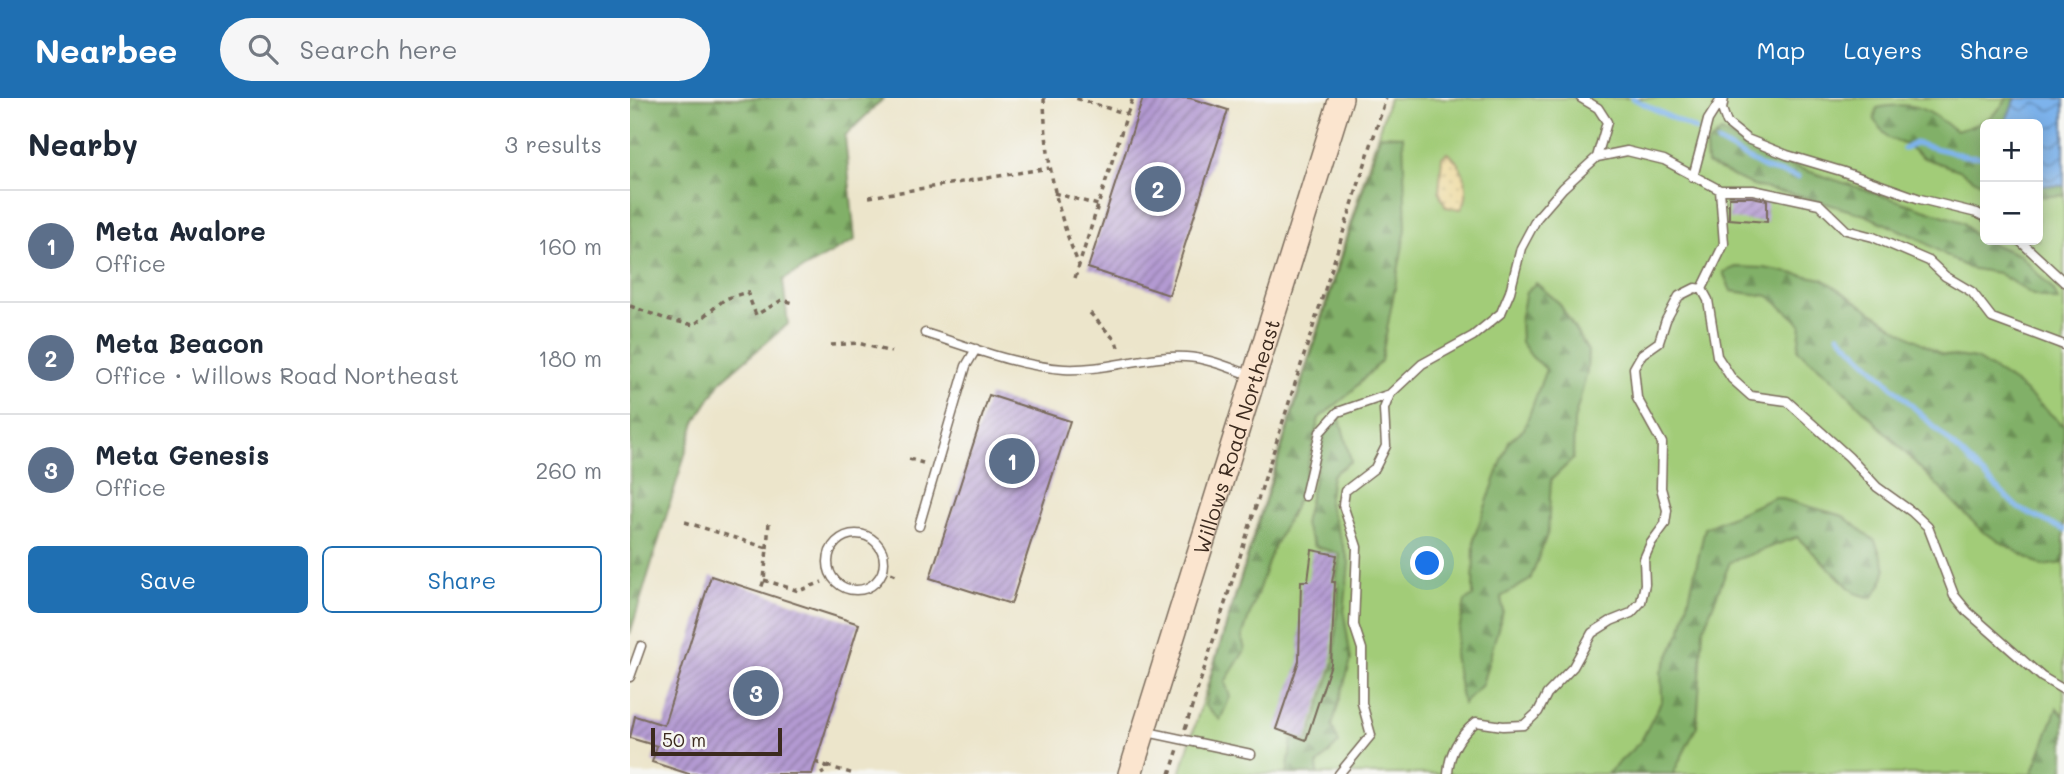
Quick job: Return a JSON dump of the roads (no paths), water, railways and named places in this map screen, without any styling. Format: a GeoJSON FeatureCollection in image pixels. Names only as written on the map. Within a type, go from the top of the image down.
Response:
{"type":"FeatureCollection","features":[{"type":"Feature","properties":{"kind":"main road","name":"Willows Road Northeast"},"geometry":{"type":"LineString","coordinates":[[1130,774],[1341,98]]}},
{"type":"Feature","properties":{"kind":"lane"},"geometry":{"type":"LineString","coordinates":[[1581,98],[1598,108],[1607,122],[1597,157]]}},
{"type":"Feature","properties":{"kind":"lane"},"geometry":{"type":"LineString","coordinates":[[1693,177],[1709,120],[1723,98]]}},
{"type":"Feature","properties":{"kind":"lane"},"geometry":{"type":"LineString","coordinates":[[1723,98],[1722,109],[1727,123],[1747,139],[1920,199],[1980,214]]}},
{"type":"Feature","properties":{"kind":"lane"},"geometry":{"type":"LineString","coordinates":[[1339,774],[1371,734],[1362,703],[1362,649],[1354,625],[1357,547],[1343,505],[1345,491],[1375,468],[1386,446],[1384,409],[1390,394],[1422,363],[1473,336],[1501,313],[1510,292],[1521,248],[1537,218],[1563,188],[1597,157],[1627,151],[1664,160],[1720,190],[1753,190],[1819,204],[1846,230],[1873,237],[1929,261],[1945,276],[1972,292],[1992,318],[2064,345]]}},
{"type":"Feature","properties":{"kind":"lane"},"geometry":{"type":"LineString","coordinates":[[1702,289],[1724,244],[1720,190]]}},
{"type":"Feature","properties":{"kind":"lane"},"geometry":{"type":"LineString","coordinates":[[2024,245],[2064,282]]}},
{"type":"Feature","properties":{"kind":"lane"},"geometry":{"type":"LineString","coordinates":[[1448,774],[1449,758],[1464,732],[1476,723],[1524,725],[1538,712],[1547,694],[1573,667],[1592,633],[1631,613],[1641,602],[1645,584],[1644,559],[1651,543],[1665,524],[1667,510],[1661,488],[1661,443],[1637,398],[1634,368],[1642,354],[1659,342],[1666,320],[1679,296],[1695,288],[1702,289],[1709,300],[1717,356],[1732,380],[1751,396],[1787,401],[1849,457],[1877,488],[1912,512],[1928,527],[1954,595],[1968,612],[2042,677],[2064,690]]}},
{"type":"Feature","properties":{"kind":"lane"},"geometry":{"type":"LineString","coordinates":[[925,333],[1024,363],[1064,369],[1110,368],[1170,357],[1188,357],[1253,376]]}},
{"type":"Feature","properties":{"kind":"lane"},"geometry":{"type":"LineString","coordinates":[[919,526],[967,366],[976,349]]}},
{"type":"Feature","properties":{"kind":"lane"},"geometry":{"type":"LineString","coordinates":[[1305,496],[1321,432],[1338,412],[1390,394]]}},
{"type":"Feature","properties":{"kind":"lane"},"geometry":{"type":"LineString","coordinates":[[854,534],[864,535],[878,545],[884,561],[883,570],[879,578],[866,588],[848,589],[833,577],[828,559],[837,541],[854,534]]}},
{"type":"Feature","properties":{"kind":"lane"},"geometry":{"type":"LineString","coordinates":[[630,677],[641,646]]}},
{"type":"Feature","properties":{"kind":"lane"},"geometry":{"type":"LineString","coordinates":[[1144,732],[1251,754]]}},
{"type":"Feature","properties":{"kind":"water"},"geometry":{"type":"Polygon","coordinates":[[[2016,98],[2064,98],[2064,186],[2043,185],[2043,119],[2006,119],[2016,98]]]}},
{"type":"Feature","properties":{"kind":"waterway"},"geometry":{"type":"LineString","coordinates":[[1632,98],[1696,130]]}},
{"type":"Feature","properties":{"kind":"waterway"},"geometry":{"type":"LineString","coordinates":[[1718,142],[1766,169],[1798,177]]}},
{"type":"Feature","properties":{"kind":"waterway"},"geometry":{"type":"LineString","coordinates":[[1904,149],[1915,143],[1966,156],[1980,157]]}},
{"type":"Feature","properties":{"kind":"waterway"},"geometry":{"type":"LineString","coordinates":[[1839,335],[2018,508],[2064,530]]}},
{"type":"Feature","properties":{"kind":"place","name":"Meta Beacon"},"geometry":{"type":"Point","coordinates":[1158,189]}},
{"type":"Feature","properties":{"kind":"place","name":"Meta Avalore"},"geometry":{"type":"Point","coordinates":[1012,461]}},
{"type":"Feature","properties":{"kind":"place","name":"Meta Genesis"},"geometry":{"type":"Point","coordinates":[756,693]}}]}
